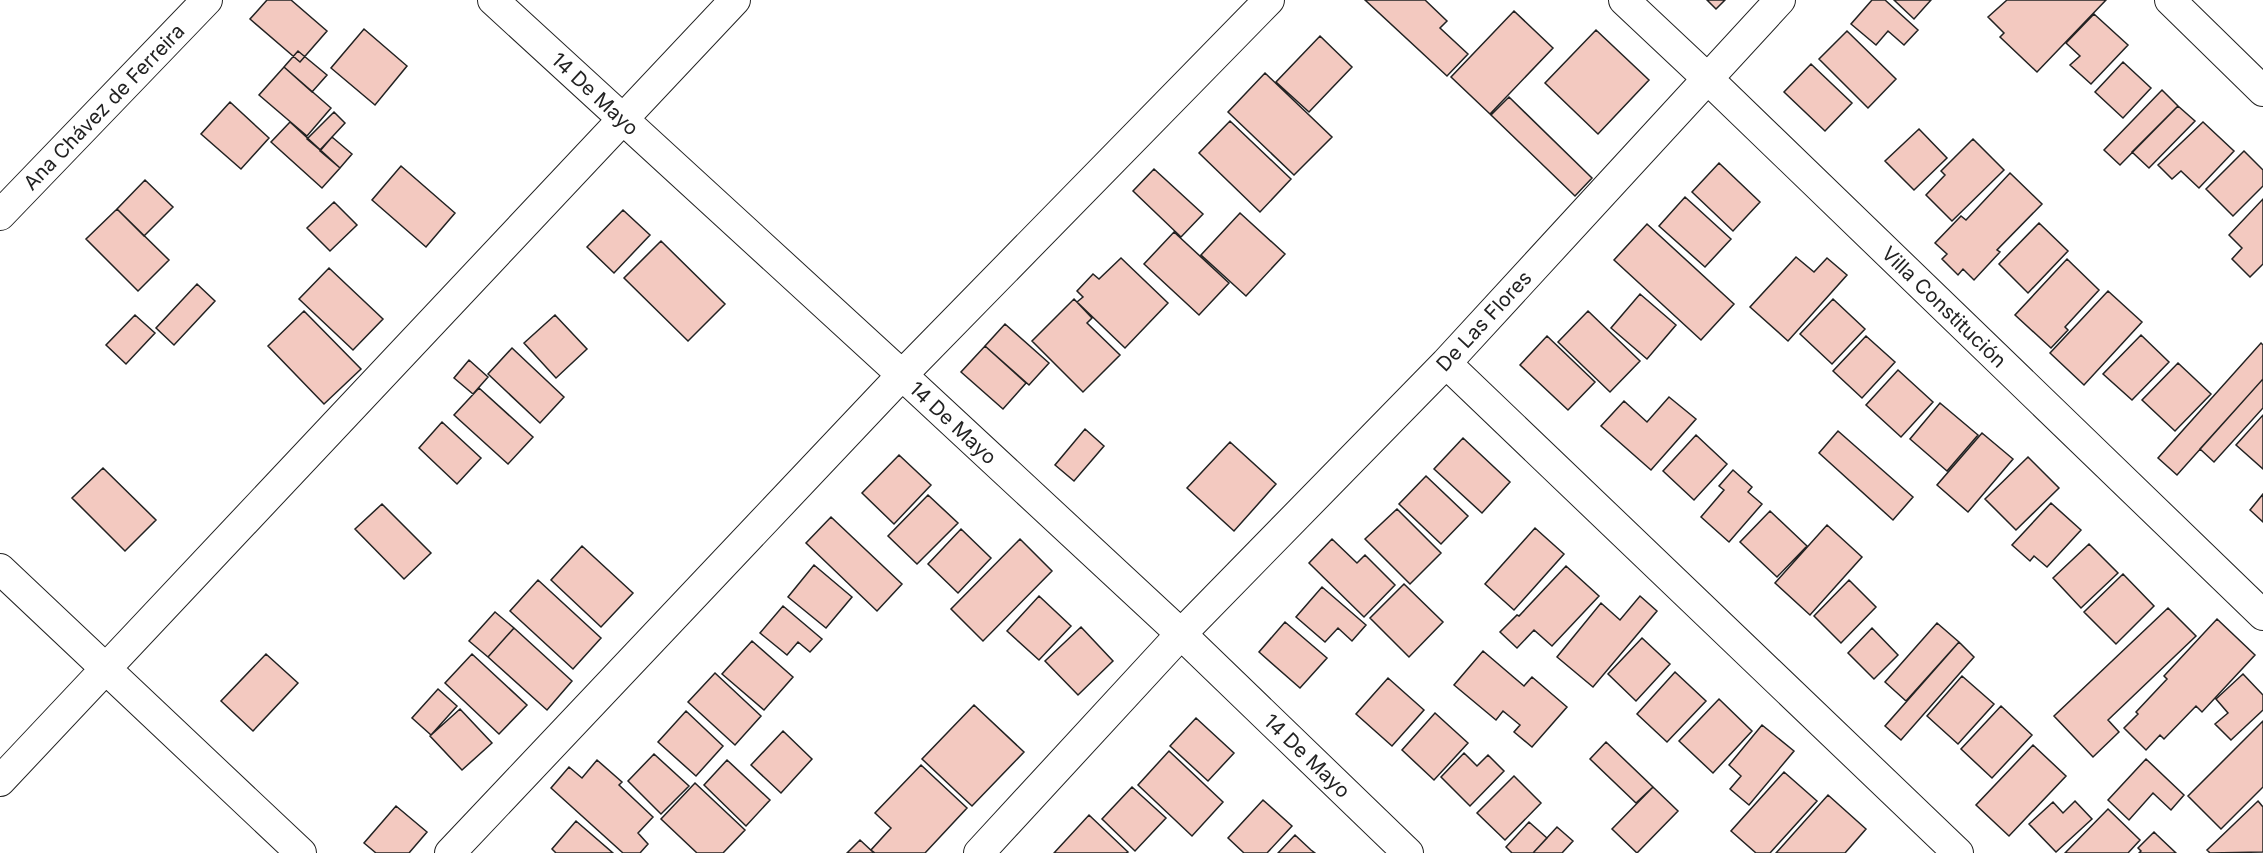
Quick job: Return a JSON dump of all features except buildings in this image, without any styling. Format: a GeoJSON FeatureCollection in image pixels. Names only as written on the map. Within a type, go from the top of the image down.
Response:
{"type":"FeatureCollection","features":[{"type":"Feature","properties":{"kind":"street","name":"Ana Chávez de Ferreira"},"geometry":{"type":"LineString","coordinates":[[0,215],[207,0]]}},
{"type":"Feature","properties":{"kind":"street","name":"14 De Mayo"},"geometry":{"type":"LineString","coordinates":[[492,0],[902,375],[1180,634],[1408,853]]}},
{"type":"Feature","properties":{"kind":"street"},"geometry":{"type":"LineString","coordinates":[[0,781],[735,0]]}},
{"type":"Feature","properties":{"kind":"street"},"geometry":{"type":"LineString","coordinates":[[450,853],[902,375],[1269,0]]}},
{"type":"Feature","properties":{"kind":"street","name":"Villa Constitución"},"geometry":{"type":"LineString","coordinates":[[1624,0],[2263,615]]}},
{"type":"Feature","properties":{"kind":"street","name":"De Las Flores"},"geometry":{"type":"LineString","coordinates":[[979,853],[1180,634],[1446,363],[1780,0]]}},
{"type":"Feature","properties":{"kind":"street"},"geometry":{"type":"LineString","coordinates":[[2170,0],[2263,91]]}},
{"type":"Feature","properties":{"kind":"street"},"geometry":{"type":"LineString","coordinates":[[1446,363],[1958,853]]}},
{"type":"Feature","properties":{"kind":"street"},"geometry":{"type":"LineString","coordinates":[[0,569],[301,853]]}}]}
